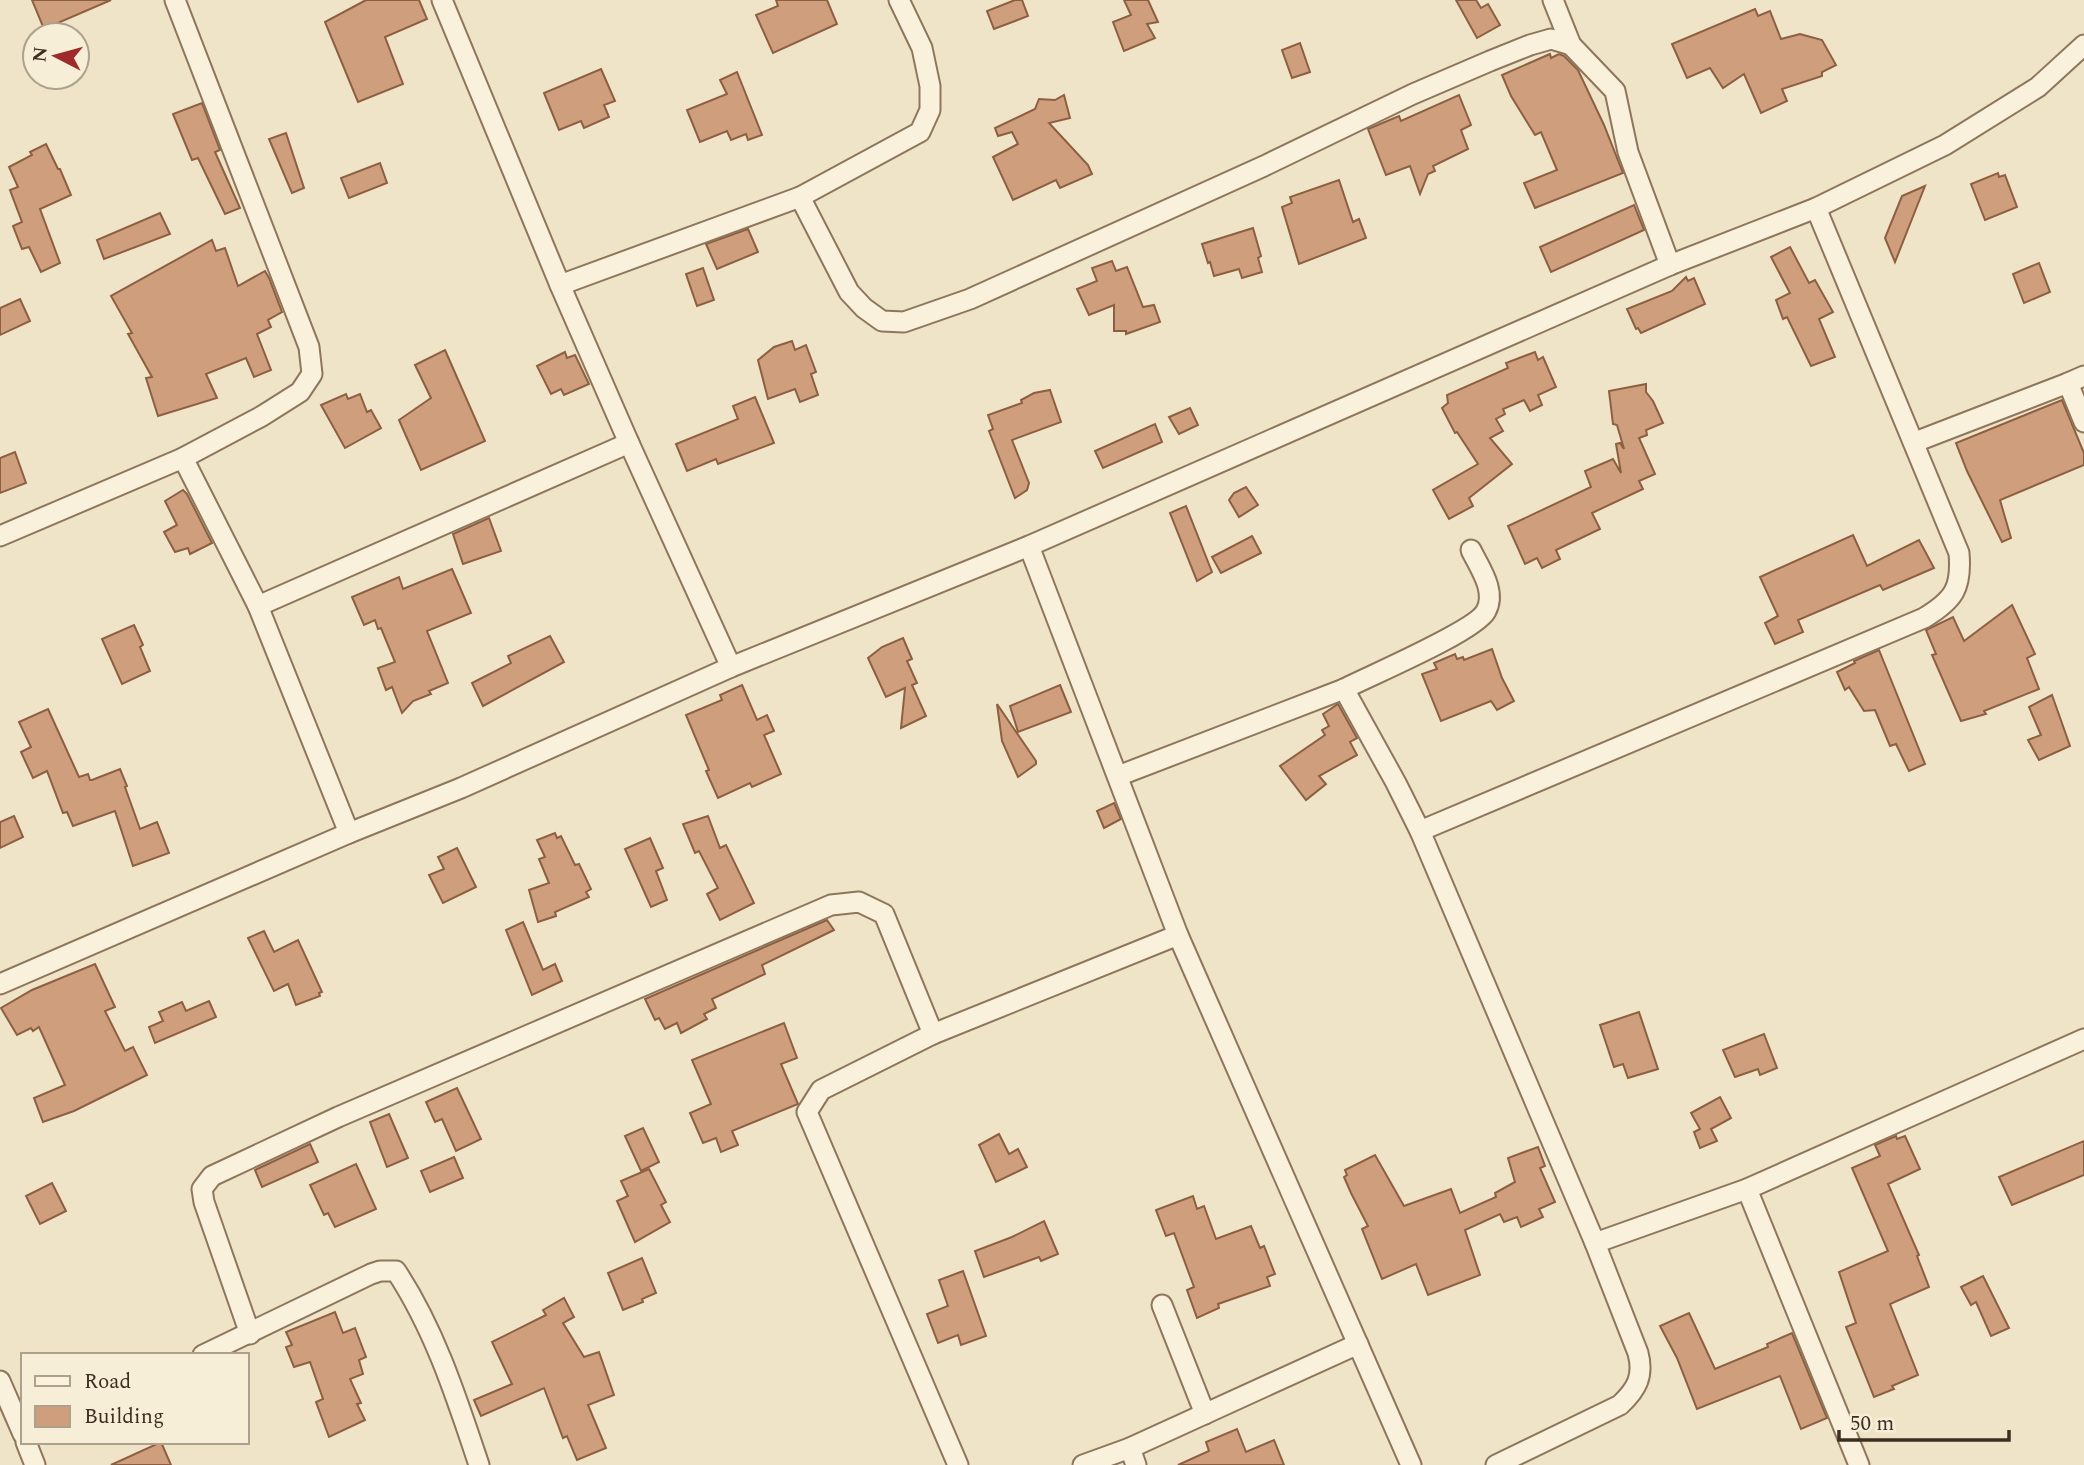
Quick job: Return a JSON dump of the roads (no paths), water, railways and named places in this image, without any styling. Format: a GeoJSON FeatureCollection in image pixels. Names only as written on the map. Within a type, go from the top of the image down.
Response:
{"type":"FeatureCollection","features":[{"type":"Feature","properties":{"kind":"street"},"geometry":{"type":"LineString","coordinates":[[0,536],[183,458],[262,416],[300,392],[312,374],[309,346],[175,0]]}},
{"type":"Feature","properties":{"kind":"street"},"geometry":{"type":"LineString","coordinates":[[442,0],[560,285],[731,667]]}},
{"type":"Feature","properties":{"kind":"street"},"geometry":{"type":"LineString","coordinates":[[560,285],[800,197],[920,132],[930,110],[930,86],[922,48],[899,0]]}},
{"type":"Feature","properties":{"kind":"street"},"geometry":{"type":"LineString","coordinates":[[1553,0],[1572,45],[1615,91],[1628,152],[1670,265]]}},
{"type":"Feature","properties":{"kind":"street"},"geometry":{"type":"LineString","coordinates":[[800,197],[849,292],[864,308],[882,321],[904,322],[982,293],[1490,61],[1530,45],[1551,40],[1572,45]]}},
{"type":"Feature","properties":{"kind":"street"},"geometry":{"type":"LineString","coordinates":[[0,984],[349,833],[461,788],[731,667],[1029,546],[1670,265],[1816,208],[1945,145],[2038,87],[2084,45]]}},
{"type":"Feature","properties":{"kind":"street"},"geometry":{"type":"LineString","coordinates":[[1420,831],[1924,618],[1946,605],[1959,585],[1959,553],[1816,208]]}},
{"type":"Feature","properties":{"kind":"street"},"geometry":{"type":"LineString","coordinates":[[1914,443],[2076,380],[2084,422]]}},
{"type":"Feature","properties":{"kind":"street"},"geometry":{"type":"LineString","coordinates":[[258,606],[629,443]]}},
{"type":"Feature","properties":{"kind":"street"},"geometry":{"type":"LineString","coordinates":[[183,458],[258,606],[349,833]]}},
{"type":"Feature","properties":{"kind":"street"},"geometry":{"type":"LineString","coordinates":[[1029,546],[1178,935],[1411,1465]]}},
{"type":"Feature","properties":{"kind":"street"},"geometry":{"type":"LineString","coordinates":[[1118,776],[1344,689],[1476,622],[1487,610],[1490,589],[1471,550]]}},
{"type":"Feature","properties":{"kind":"street"},"geometry":{"type":"LineString","coordinates":[[1344,689],[1420,831],[1595,1243],[1639,1353],[1642,1367],[1640,1381],[1620,1405],[1496,1465]]}},
{"type":"Feature","properties":{"kind":"street"},"geometry":{"type":"LineString","coordinates":[[250,1334],[204,1202],[202,1189],[212,1176],[338,1117],[831,905],[859,902],[884,914],[933,1034]]}},
{"type":"Feature","properties":{"kind":"street"},"geometry":{"type":"LineString","coordinates":[[958,1465],[807,1112],[821,1090],[933,1034],[1178,935]]}},
{"type":"Feature","properties":{"kind":"street"},"geometry":{"type":"LineString","coordinates":[[1595,1243],[1747,1189],[2084,1039]]}},
{"type":"Feature","properties":{"kind":"street"},"geometry":{"type":"LineString","coordinates":[[1747,1189],[1858,1465]]}},
{"type":"Feature","properties":{"kind":"street"},"geometry":{"type":"LineString","coordinates":[[207,1353],[380,1271],[397,1271],[408,1288],[447,1373],[479,1465]]}},
{"type":"Feature","properties":{"kind":"street"},"geometry":{"type":"LineString","coordinates":[[1162,1305],[1205,1414]]}},
{"type":"Feature","properties":{"kind":"street"},"geometry":{"type":"LineString","coordinates":[[1083,1465],[1133,1457],[1205,1414],[1358,1343]]}},
{"type":"Feature","properties":{"kind":"street"},"geometry":{"type":"LineString","coordinates":[[0,1381],[21,1428]]}},
{"type":"Feature","properties":{"kind":"street"},"geometry":{"type":"LineString","coordinates":[[27,1444],[35,1465]]}}]}
